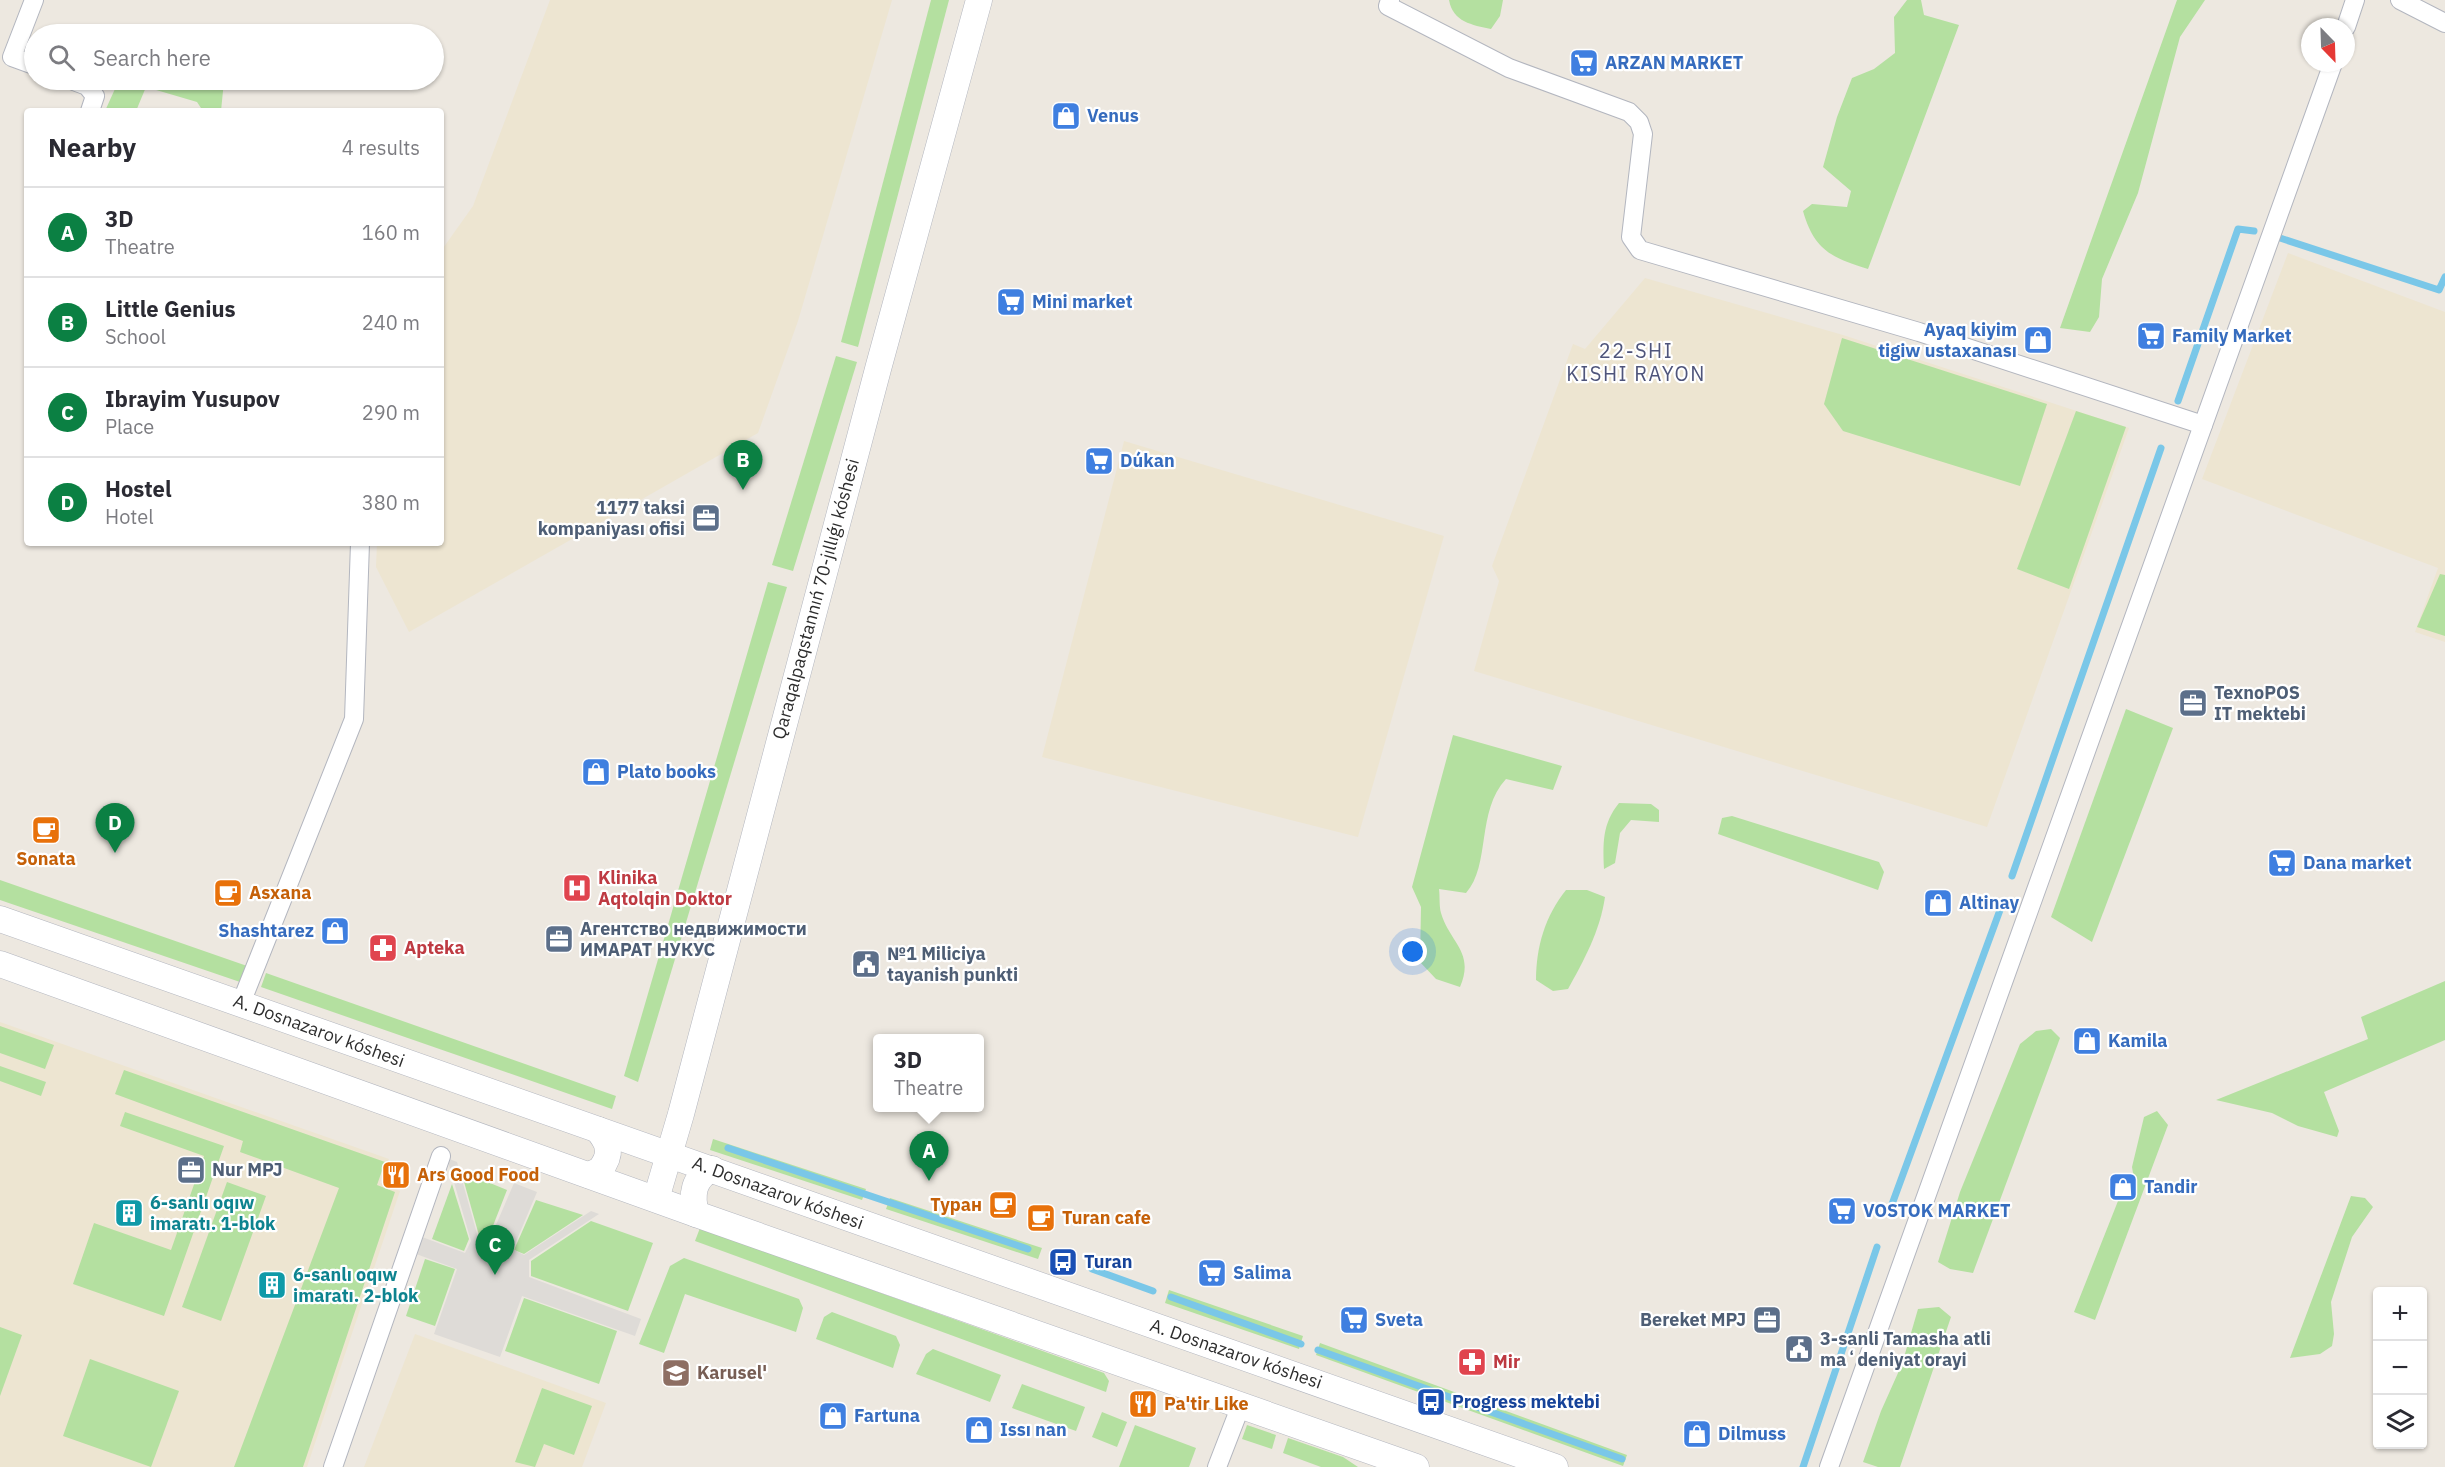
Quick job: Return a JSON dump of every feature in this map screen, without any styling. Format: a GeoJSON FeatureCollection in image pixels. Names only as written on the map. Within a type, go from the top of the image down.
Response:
{"type":"FeatureCollection","features":[{"type":"Feature","properties":{"kind":"main road","name":"Qaraqalpaqstannıń 70-jıllıǵı kóshesi"},"geometry":{"type":"LineString","coordinates":[[656,1199],[670,1154],[890,324],[979,0]]}},
{"type":"Feature","properties":{"kind":"main road","name":"A. Dosnazarov kóshesi"},"geometry":{"type":"LineString","coordinates":[[0,919],[1555,1467]]}},
{"type":"Feature","properties":{"kind":"main road"},"geometry":{"type":"LineString","coordinates":[[0,964],[696,1214],[1416,1467]]}},
{"type":"Feature","properties":{"kind":"main road"},"geometry":{"type":"LineString","coordinates":[[589,1175],[600,1170],[609,1152],[608,1142],[598,1130]]}},
{"type":"Feature","properties":{"kind":"main road"},"geometry":{"type":"LineString","coordinates":[[696,1214],[693,1193],[696,1182],[712,1169]]}},
{"type":"Feature","properties":{"kind":"street"},"geometry":{"type":"LineString","coordinates":[[25,24],[34,0]]}},
{"type":"Feature","properties":{"kind":"street"},"geometry":{"type":"LineString","coordinates":[[1390,0],[1388,6],[1509,68],[1629,112],[1639,122],[1643,134],[1631,237],[1640,250],[1919,332],[2203,425]]}},
{"type":"Feature","properties":{"kind":"street"},"geometry":{"type":"LineString","coordinates":[[2349,18],[2355,0]]}},
{"type":"Feature","properties":{"kind":"street"},"geometry":{"type":"LineString","coordinates":[[2400,0],[2445,23]]}},
{"type":"Feature","properties":{"kind":"street"},"geometry":{"type":"LineString","coordinates":[[24,26],[12,57],[24,61]]}},
{"type":"Feature","properties":{"kind":"street"},"geometry":{"type":"LineString","coordinates":[[1829,1467],[2330,72]]}},
{"type":"Feature","properties":{"kind":"street"},"geometry":{"type":"LineString","coordinates":[[90,90],[95,96],[91,108]]}},
{"type":"Feature","properties":{"kind":"street"},"geometry":{"type":"LineString","coordinates":[[241,1003],[354,719],[360,546]]}},
{"type":"Feature","properties":{"kind":"street"},"geometry":{"type":"LineString","coordinates":[[333,1467],[441,1156]]}},
{"type":"Feature","properties":{"kind":"street"},"geometry":{"type":"LineString","coordinates":[[1217,1467],[1241,1405]]}},
{"type":"Feature","properties":{"kind":"shaded area"},"geometry":{"type":"Polygon","coordinates":[[[550,0],[892,0],[798,321],[758,433],[409,632],[376,567],[377,546],[444,546],[444,247],[473,206],[550,0]]]}},
{"type":"Feature","properties":{"kind":"shaded area"},"geometry":{"type":"Polygon","coordinates":[[[2288,253],[2445,312],[2445,642],[2415,632],[2438,568],[2202,479],[2288,253]]]}},
{"type":"Feature","properties":{"kind":"shaded area"},"geometry":{"type":"Polygon","coordinates":[[[1645,278],[1843,335],[2129,428],[1987,827],[1474,671],[1499,581],[1492,566],[1573,344],[1585,349],[1645,278]]]}},
{"type":"Feature","properties":{"kind":"shaded area"},"geometry":{"type":"Polygon","coordinates":[[[1124,441],[1444,536],[1358,837],[1042,757],[1124,441]]]}},
{"type":"Feature","properties":{"kind":"shaded area"},"geometry":{"type":"Polygon","coordinates":[[[0,1022],[389,1159],[380,1183],[400,1191],[307,1467],[0,1467],[0,1022]]]}},
{"type":"Feature","properties":{"kind":"shaded area"},"geometry":{"type":"Polygon","coordinates":[[[447,1158],[457,1162],[479,1241],[490,1239],[514,1183],[537,1192],[513,1249],[524,1255],[591,1211],[599,1214],[529,1260],[529,1277],[641,1319],[635,1336],[522,1296],[500,1357],[434,1334],[457,1269],[408,1251],[414,1234],[465,1253],[471,1241],[447,1158]]]}},
{"type":"Feature","properties":{"kind":"shaded area"},"geometry":{"type":"Polygon","coordinates":[[[415,1334],[606,1403],[582,1467],[364,1467],[415,1334]]]}},
{"type":"Feature","properties":{"kind":"green space"},"geometry":{"type":"Polygon","coordinates":[[[931,0],[949,0],[858,347],[841,342],[931,0]]]}},
{"type":"Feature","properties":{"kind":"green space"},"geometry":{"type":"Polygon","coordinates":[[[1449,0],[1503,0],[1500,16],[1491,29],[1470,24],[1459,18],[1449,0]]]}},
{"type":"Feature","properties":{"kind":"green space"},"geometry":{"type":"Polygon","coordinates":[[[1907,0],[1921,0],[1924,15],[1959,25],[1868,269],[1844,261],[1826,251],[1813,235],[1803,211],[1812,204],[1847,207],[1851,191],[1823,167],[1837,117],[1852,78],[1874,69],[1895,53],[1894,17],[1907,0]]]}},
{"type":"Feature","properties":{"kind":"green space"},"geometry":{"type":"Polygon","coordinates":[[[2177,0],[2205,0],[2180,37],[2138,193],[2102,279],[2099,317],[2090,332],[2060,328],[2177,0]]]}},
{"type":"Feature","properties":{"kind":"green space"},"geometry":{"type":"Polygon","coordinates":[[[114,90],[145,90],[137,108],[106,108],[114,90]]]}},
{"type":"Feature","properties":{"kind":"green space"},"geometry":{"type":"Polygon","coordinates":[[[156,90],[223,90],[221,108],[201,108],[197,102],[156,90]]]}},
{"type":"Feature","properties":{"kind":"green space"},"geometry":{"type":"Polygon","coordinates":[[[1842,338],[2047,404],[2020,486],[1843,431],[1824,404],[1842,338]]]}},
{"type":"Feature","properties":{"kind":"green space"},"geometry":{"type":"Polygon","coordinates":[[[836,356],[857,362],[793,571],[772,565],[836,356]]]}},
{"type":"Feature","properties":{"kind":"green space"},"geometry":{"type":"Polygon","coordinates":[[[2076,411],[2126,427],[2069,589],[2017,569],[2076,411]]]}},
{"type":"Feature","properties":{"kind":"green space"},"geometry":{"type":"Polygon","coordinates":[[[2440,574],[2445,575],[2445,636],[2417,627],[2440,574]]]}},
{"type":"Feature","properties":{"kind":"green space"},"geometry":{"type":"Polygon","coordinates":[[[768,582],[787,587],[638,1082],[624,1076],[768,582]]]}},
{"type":"Feature","properties":{"kind":"green space"},"geometry":{"type":"Polygon","coordinates":[[[2126,709],[2173,728],[2092,942],[2051,917],[2126,709]]]}},
{"type":"Feature","properties":{"kind":"green space"},"geometry":{"type":"Polygon","coordinates":[[[1453,735],[1562,766],[1553,790],[1506,779],[1491,806],[1479,868],[1474,881],[1466,893],[1439,889],[1441,913],[1463,956],[1465,965],[1460,987],[1436,979],[1420,962],[1421,907],[1412,887],[1453,735]]]}},
{"type":"Feature","properties":{"kind":"green space"},"geometry":{"type":"Polygon","coordinates":[[[1619,803],[1651,804],[1659,810],[1659,822],[1631,820],[1620,833],[1615,863],[1604,869],[1604,842],[1607,826],[1619,803]]]}},
{"type":"Feature","properties":{"kind":"green space"},"geometry":{"type":"Polygon","coordinates":[[[1732,816],[1879,862],[1884,872],[1878,890],[1718,834],[1722,818],[1732,816]]]}},
{"type":"Feature","properties":{"kind":"green space"},"geometry":{"type":"Polygon","coordinates":[[[0,880],[250,967],[240,982],[0,900],[0,880]]]}},
{"type":"Feature","properties":{"kind":"green space"},"geometry":{"type":"Polygon","coordinates":[[[1566,890],[1587,890],[1605,897],[1595,933],[1568,989],[1553,991],[1536,980],[1538,956],[1547,921],[1566,890]]]}},
{"type":"Feature","properties":{"kind":"green space"},"geometry":{"type":"Polygon","coordinates":[[[266,973],[616,1096],[612,1109],[261,987],[266,973]]]}},
{"type":"Feature","properties":{"kind":"green space"},"geometry":{"type":"Polygon","coordinates":[[[2445,981],[2445,1040],[2324,1092],[2339,1131],[2337,1137],[2298,1126],[2272,1113],[2216,1100],[2368,1039],[2361,1017],[2445,981]]]}},
{"type":"Feature","properties":{"kind":"green space"},"geometry":{"type":"Polygon","coordinates":[[[0,1026],[54,1045],[45,1069],[0,1053],[0,1026]]]}},
{"type":"Feature","properties":{"kind":"green space"},"geometry":{"type":"Polygon","coordinates":[[[2051,1029],[2060,1038],[1973,1273],[1950,1269],[1938,1262],[1960,1192],[2020,1044],[2036,1031],[2051,1029]]]}},
{"type":"Feature","properties":{"kind":"green space"},"geometry":{"type":"Polygon","coordinates":[[[0,1066],[46,1082],[41,1096],[0,1081],[0,1066]]]}},
{"type":"Feature","properties":{"kind":"green space"},"geometry":{"type":"Polygon","coordinates":[[[124,1070],[385,1162],[377,1185],[395,1192],[303,1467],[234,1467],[339,1188],[240,1152],[243,1141],[115,1094],[124,1070]]]}},
{"type":"Feature","properties":{"kind":"green space"},"geometry":{"type":"Polygon","coordinates":[[[2157,1111],[2168,1125],[2095,1320],[2074,1312],[2118,1201],[2127,1201],[2135,1185],[2132,1167],[2144,1117],[2157,1111]]]}},
{"type":"Feature","properties":{"kind":"green space"},"geometry":{"type":"Polygon","coordinates":[[[125,1112],[224,1146],[164,1316],[73,1284],[94,1223],[171,1250],[204,1156],[120,1126],[125,1112]]]}},
{"type":"Feature","properties":{"kind":"green space"},"geometry":{"type":"Polygon","coordinates":[[[713,1139],[866,1189],[862,1200],[710,1150],[713,1139]]]}},
{"type":"Feature","properties":{"kind":"green space"},"geometry":{"type":"Polygon","coordinates":[[[461,1171],[507,1190],[489,1236],[480,1239],[461,1171]]]}},
{"type":"Feature","properties":{"kind":"green space"},"geometry":{"type":"Polygon","coordinates":[[[227,1182],[266,1196],[221,1321],[182,1307],[227,1182]]]}},
{"type":"Feature","properties":{"kind":"green space"},"geometry":{"type":"Polygon","coordinates":[[[452,1184],[469,1239],[464,1251],[432,1239],[452,1184]]]}},
{"type":"Feature","properties":{"kind":"green space"},"geometry":{"type":"Polygon","coordinates":[[[2351,1196],[2365,1198],[2373,1207],[2352,1237],[2331,1302],[2334,1334],[2332,1346],[2320,1354],[2290,1358],[2351,1196]]]}},
{"type":"Feature","properties":{"kind":"green space"},"geometry":{"type":"Polygon","coordinates":[[[890,1198],[1042,1248],[1038,1259],[886,1209],[890,1198]]]}},
{"type":"Feature","properties":{"kind":"green space"},"geometry":{"type":"Polygon","coordinates":[[[536,1200],[583,1215],[524,1254],[514,1250],[536,1200]]]}},
{"type":"Feature","properties":{"kind":"green space"},"geometry":{"type":"Polygon","coordinates":[[[591,1221],[653,1243],[628,1311],[531,1276],[531,1261],[591,1221]]]}},
{"type":"Feature","properties":{"kind":"green space"},"geometry":{"type":"Polygon","coordinates":[[[700,1228],[1104,1373],[1109,1381],[1106,1392],[695,1241],[700,1228]]]}},
{"type":"Feature","properties":{"kind":"green space"},"geometry":{"type":"Polygon","coordinates":[[[684,1258],[799,1299],[803,1308],[796,1332],[685,1294],[664,1353],[639,1344],[670,1266],[684,1258]]]}},
{"type":"Feature","properties":{"kind":"green space"},"geometry":{"type":"Polygon","coordinates":[[[425,1259],[455,1269],[435,1326],[406,1316],[425,1259]]]}},
{"type":"Feature","properties":{"kind":"green space"},"geometry":{"type":"Polygon","coordinates":[[[1169,1290],[1303,1336],[1299,1349],[1165,1303],[1169,1290]]]}},
{"type":"Feature","properties":{"kind":"green space"},"geometry":{"type":"Polygon","coordinates":[[[524,1298],[617,1331],[599,1384],[505,1351],[524,1298]]]}},
{"type":"Feature","properties":{"kind":"green space"},"geometry":{"type":"Polygon","coordinates":[[[1939,1307],[1951,1317],[1900,1467],[1878,1467],[1863,1462],[1881,1411],[1902,1364],[1918,1309],[1939,1307]]]}},
{"type":"Feature","properties":{"kind":"green space"},"geometry":{"type":"Polygon","coordinates":[[[832,1312],[896,1336],[900,1345],[893,1368],[816,1339],[824,1317],[832,1312]]]}},
{"type":"Feature","properties":{"kind":"green space"},"geometry":{"type":"Polygon","coordinates":[[[0,1327],[22,1335],[0,1396],[0,1327]]]}},
{"type":"Feature","properties":{"kind":"green space"},"geometry":{"type":"Polygon","coordinates":[[[1320,1343],[1627,1455],[1623,1466],[1316,1355],[1320,1343]]]}},
{"type":"Feature","properties":{"kind":"green space"},"geometry":{"type":"Polygon","coordinates":[[[933,1349],[1001,1375],[990,1402],[916,1374],[926,1354],[933,1349]]]}},
{"type":"Feature","properties":{"kind":"green space"},"geometry":{"type":"Polygon","coordinates":[[[90,1359],[179,1391],[151,1467],[63,1436],[90,1359]]]}},
{"type":"Feature","properties":{"kind":"green space"},"geometry":{"type":"Polygon","coordinates":[[[1022,1384],[1085,1407],[1076,1431],[1012,1408],[1022,1384]]]}},
{"type":"Feature","properties":{"kind":"green space"},"geometry":{"type":"Polygon","coordinates":[[[542,1388],[592,1406],[574,1455],[544,1444],[535,1467],[515,1462],[542,1388]]]}},
{"type":"Feature","properties":{"kind":"green space"},"geometry":{"type":"Polygon","coordinates":[[[1102,1412],[1127,1422],[1117,1447],[1092,1437],[1102,1412]]]}},
{"type":"Feature","properties":{"kind":"green space"},"geometry":{"type":"Polygon","coordinates":[[[1135,1425],[1196,1448],[1189,1467],[1119,1467],[1135,1425]]]}},
{"type":"Feature","properties":{"kind":"green space"},"geometry":{"type":"Polygon","coordinates":[[[1247,1425],[1276,1435],[1272,1449],[1242,1439],[1247,1425]]]}},
{"type":"Feature","properties":{"kind":"green space"},"geometry":{"type":"Polygon","coordinates":[[[1288,1438],[1343,1457],[1358,1467],[1321,1467],[1283,1453],[1288,1438]]]}},
{"type":"Feature","properties":{"kind":"waterway"},"geometry":{"type":"LineString","coordinates":[[2178,401],[2238,229],[2254,231]]}},
{"type":"Feature","properties":{"kind":"waterway"},"geometry":{"type":"LineString","coordinates":[[2280,238],[2439,290],[2445,277]]}},
{"type":"Feature","properties":{"kind":"waterway"},"geometry":{"type":"LineString","coordinates":[[2012,876],[2161,448]]}},
{"type":"Feature","properties":{"kind":"waterway"},"geometry":{"type":"LineString","coordinates":[[1891,1207],[2000,910]]}},
{"type":"Feature","properties":{"kind":"waterway"},"geometry":{"type":"LineString","coordinates":[[728,1148],[1028,1249]]}},
{"type":"Feature","properties":{"kind":"waterway"},"geometry":{"type":"LineString","coordinates":[[1803,1467],[1877,1247]]}},
{"type":"Feature","properties":{"kind":"waterway"},"geometry":{"type":"LineString","coordinates":[[1092,1269],[1153,1291]]}},
{"type":"Feature","properties":{"kind":"waterway"},"geometry":{"type":"LineString","coordinates":[[1171,1297],[1301,1344]]}},
{"type":"Feature","properties":{"kind":"waterway"},"geometry":{"type":"LineString","coordinates":[[1318,1350],[1622,1459]]}},
{"type":"Feature","properties":{"kind":"place","name":"ARZAN MARKET"},"geometry":{"type":"Point","coordinates":[1584,63]}},
{"type":"Feature","properties":{"kind":"place","name":"Venus"},"geometry":{"type":"Point","coordinates":[1066,116]}},
{"type":"Feature","properties":{"kind":"place","name":"Mini market"},"geometry":{"type":"Point","coordinates":[1011,302]}},
{"type":"Feature","properties":{"kind":"place","name":"Family Market"},"geometry":{"type":"Point","coordinates":[2151,336]}},
{"type":"Feature","properties":{"kind":"place","name":"Ayaq kiyim tigiw ustaxanası"},"geometry":{"type":"Point","coordinates":[2038,340]}},
{"type":"Feature","properties":{"kind":"place","name":"Dúkan"},"geometry":{"type":"Point","coordinates":[1099,461]}},
{"type":"Feature","properties":{"kind":"place","name":"Little Genius"},"geometry":{"type":"Point","coordinates":[743,490]}},
{"type":"Feature","properties":{"kind":"place","name":"1177 taksi kompaniyası ofisi"},"geometry":{"type":"Point","coordinates":[706,518]}},
{"type":"Feature","properties":{"kind":"place","name":"TexnoPOS IT mektebi"},"geometry":{"type":"Point","coordinates":[2193,703]}},
{"type":"Feature","properties":{"kind":"place","name":"Plato books"},"geometry":{"type":"Point","coordinates":[596,772]}},
{"type":"Feature","properties":{"kind":"place","name":"Sonata"},"geometry":{"type":"Point","coordinates":[46,830]}},
{"type":"Feature","properties":{"kind":"place","name":"Hostel"},"geometry":{"type":"Point","coordinates":[115,853]}},
{"type":"Feature","properties":{"kind":"place","name":"Dana market"},"geometry":{"type":"Point","coordinates":[2282,863]}},
{"type":"Feature","properties":{"kind":"place","name":"Klinika Aqtolqin Doktor"},"geometry":{"type":"Point","coordinates":[577,888]}},
{"type":"Feature","properties":{"kind":"place","name":"Asxana"},"geometry":{"type":"Point","coordinates":[228,893]}},
{"type":"Feature","properties":{"kind":"place","name":"Altinay"},"geometry":{"type":"Point","coordinates":[1938,903]}},
{"type":"Feature","properties":{"kind":"place","name":"Shashtarez"},"geometry":{"type":"Point","coordinates":[335,931]}},
{"type":"Feature","properties":{"kind":"place","name":"Агентство недвижимости ИМАРАТ НУКУС"},"geometry":{"type":"Point","coordinates":[559,939]}},
{"type":"Feature","properties":{"kind":"place","name":"Apteka"},"geometry":{"type":"Point","coordinates":[383,948]}},
{"type":"Feature","properties":{"kind":"place","name":"№1 Miliciya tayanish punkti"},"geometry":{"type":"Point","coordinates":[866,964]}},
{"type":"Feature","properties":{"kind":"place","name":"Kamila"},"geometry":{"type":"Point","coordinates":[2087,1041]}},
{"type":"Feature","properties":{"kind":"place","name":"Nur MPJ"},"geometry":{"type":"Point","coordinates":[191,1170]}},
{"type":"Feature","properties":{"kind":"place","name":"Ars Good Food"},"geometry":{"type":"Point","coordinates":[396,1175]}},
{"type":"Feature","properties":{"kind":"place","name":"3D"},"geometry":{"type":"Point","coordinates":[929,1181]}},
{"type":"Feature","properties":{"kind":"place","name":"Tandir"},"geometry":{"type":"Point","coordinates":[2123,1187]}},
{"type":"Feature","properties":{"kind":"place","name":"Туран"},"geometry":{"type":"Point","coordinates":[1003,1205]}},
{"type":"Feature","properties":{"kind":"place","name":"VOSTOK MARKET"},"geometry":{"type":"Point","coordinates":[1842,1211]}},
{"type":"Feature","properties":{"kind":"place","name":"6-sanlı oqıw imaratı. 1-blok"},"geometry":{"type":"Point","coordinates":[129,1213]}},
{"type":"Feature","properties":{"kind":"place","name":"Turan cafe"},"geometry":{"type":"Point","coordinates":[1041,1218]}},
{"type":"Feature","properties":{"kind":"place","name":"Turan"},"geometry":{"type":"Point","coordinates":[1063,1262]}},
{"type":"Feature","properties":{"kind":"place","name":"Salima"},"geometry":{"type":"Point","coordinates":[1212,1273]}},
{"type":"Feature","properties":{"kind":"place","name":"Ibrayim Yusupov"},"geometry":{"type":"Point","coordinates":[495,1275]}},
{"type":"Feature","properties":{"kind":"place","name":"6-sanlı oqıw imaratı. 2-blok"},"geometry":{"type":"Point","coordinates":[272,1285]}},
{"type":"Feature","properties":{"kind":"place","name":"Sveta"},"geometry":{"type":"Point","coordinates":[1354,1320]}},
{"type":"Feature","properties":{"kind":"place","name":"Bereket MPJ"},"geometry":{"type":"Point","coordinates":[1767,1320]}},
{"type":"Feature","properties":{"kind":"place","name":"3-sanli Tamasha atli maʻdeniyat orayi"},"geometry":{"type":"Point","coordinates":[1799,1349]}},
{"type":"Feature","properties":{"kind":"place","name":"Mir"},"geometry":{"type":"Point","coordinates":[1472,1362]}},
{"type":"Feature","properties":{"kind":"place","name":"Karusel'"},"geometry":{"type":"Point","coordinates":[676,1373]}},
{"type":"Feature","properties":{"kind":"place","name":"Progress mektebi"},"geometry":{"type":"Point","coordinates":[1431,1402]}},
{"type":"Feature","properties":{"kind":"place","name":"Pa'tir Like"},"geometry":{"type":"Point","coordinates":[1143,1404]}},
{"type":"Feature","properties":{"kind":"place","name":"Fartuna"},"geometry":{"type":"Point","coordinates":[833,1416]}},
{"type":"Feature","properties":{"kind":"place","name":"Issı nan"},"geometry":{"type":"Point","coordinates":[979,1430]}},
{"type":"Feature","properties":{"kind":"place","name":"Dilmuss"},"geometry":{"type":"Point","coordinates":[1697,1434]}},
{"type":"Feature","properties":{"kind":"district","name":"22-SHI KISHI RAYON"},"geometry":{"type":"Point","coordinates":[1636,362]}}]}
